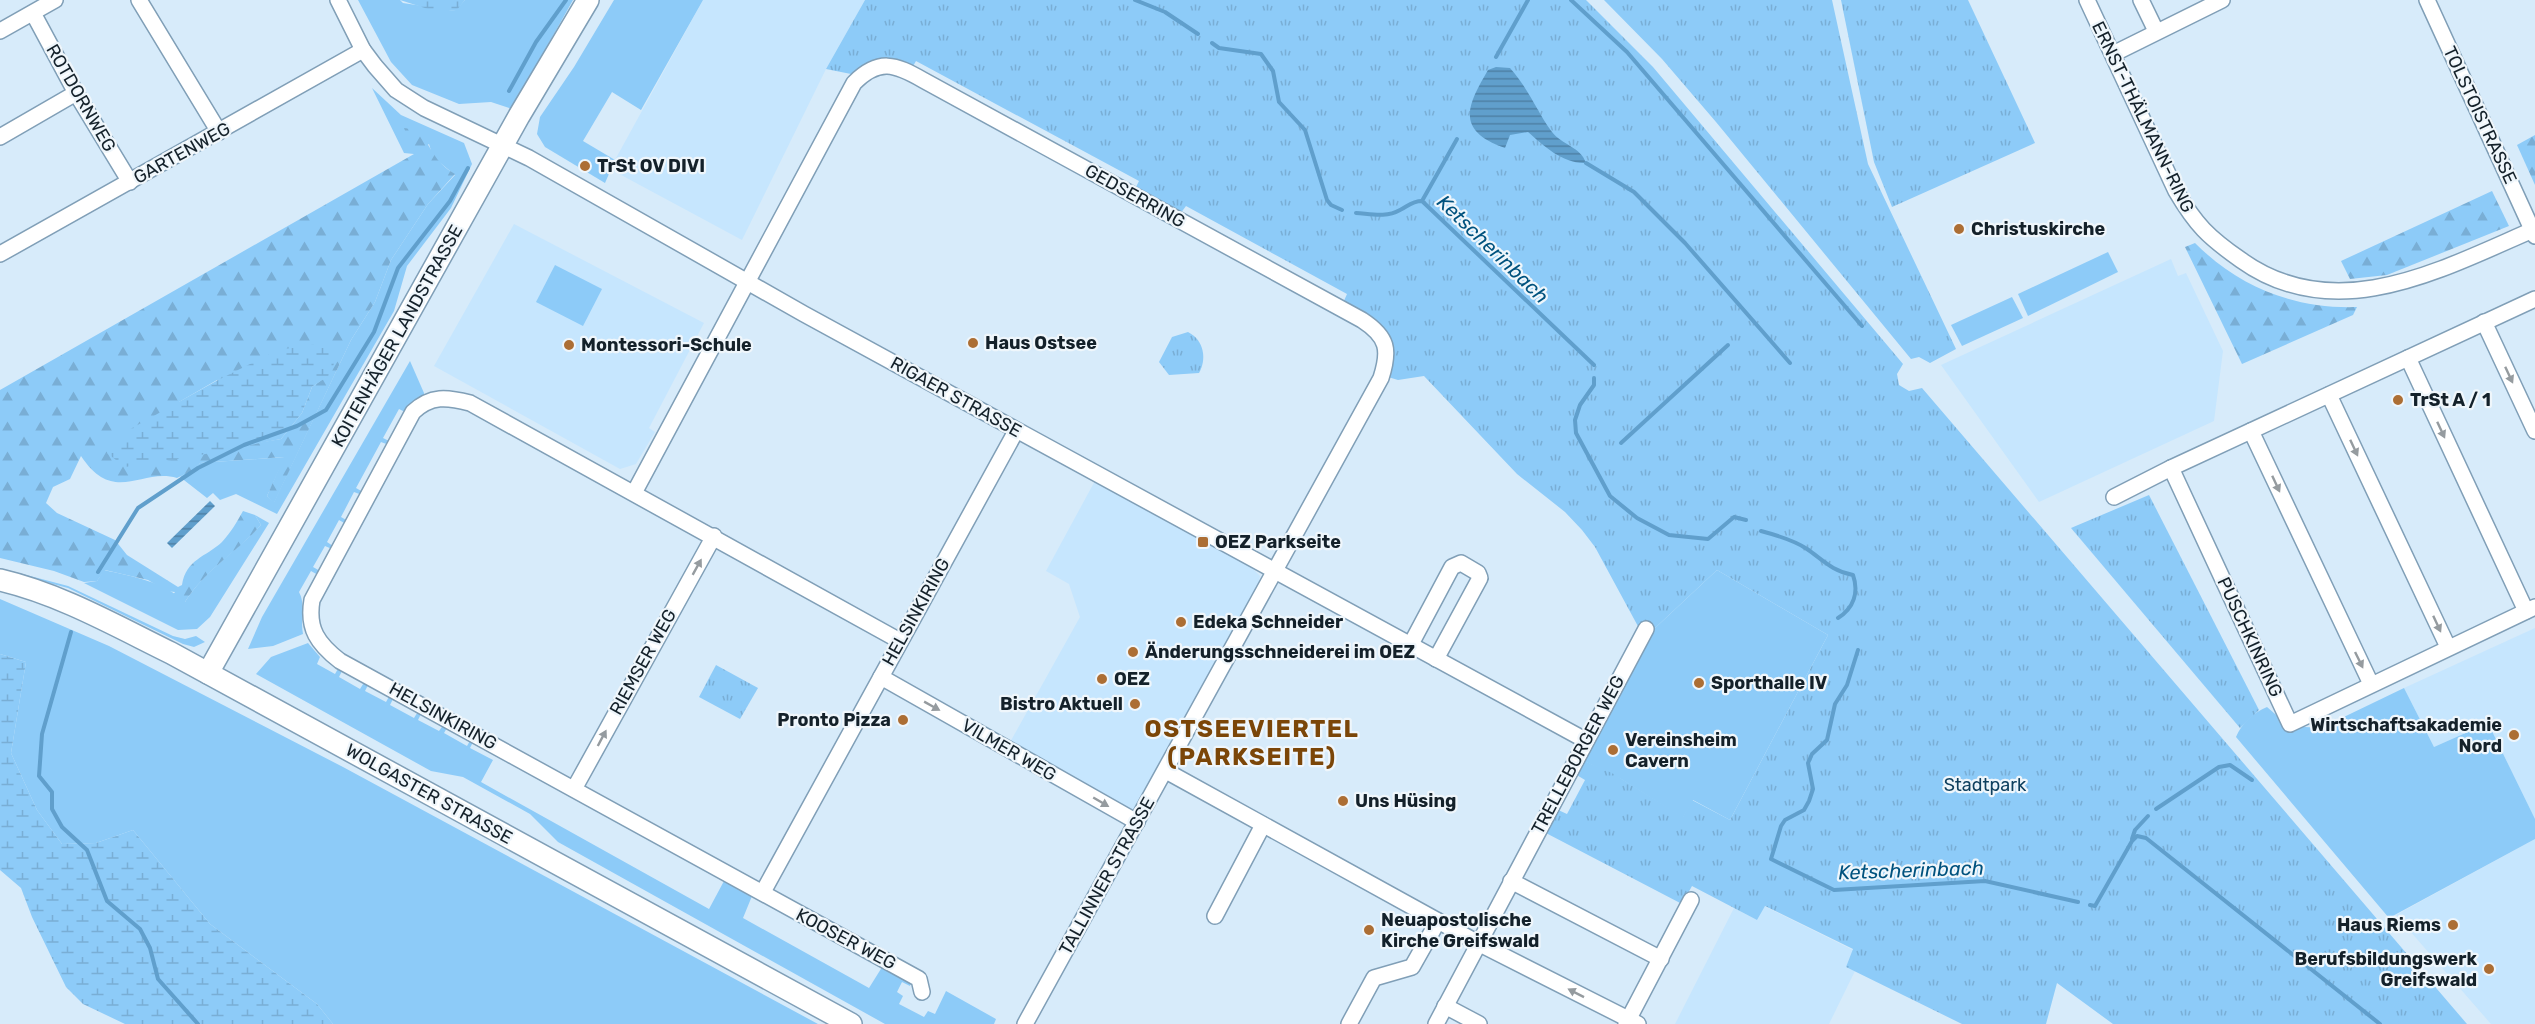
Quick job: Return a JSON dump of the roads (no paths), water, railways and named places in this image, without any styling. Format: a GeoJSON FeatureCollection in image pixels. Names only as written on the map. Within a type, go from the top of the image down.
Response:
{"type":"FeatureCollection","features":[{"type":"Feature","properties":{"kind":"main road","name":"KOITENHÄGER LANDSTRASSE"},"geometry":{"type":"LineString","coordinates":[[208,673],[504,145],[588,0]]}},
{"type":"Feature","properties":{"kind":"main road","name":"WOLGASTER STRASSE"},"geometry":{"type":"LineString","coordinates":[[0,580],[24,585],[89,612],[208,673],[851,1024]]}},
{"type":"Feature","properties":{"kind":"street"},"geometry":{"type":"LineString","coordinates":[[0,31],[56,0]]}},
{"type":"Feature","properties":{"kind":"street"},"geometry":{"type":"LineString","coordinates":[[140,0],[219,132]]}},
{"type":"Feature","properties":{"kind":"street","name":"RIGAER STRASSE"},"geometry":{"type":"LineString","coordinates":[[338,0],[363,50],[396,90],[424,108],[504,145],[1016,431],[1586,740]]}},
{"type":"Feature","properties":{"kind":"street","name":"ERNST-THÄLMANN-RING"},"geometry":{"type":"LineString","coordinates":[[2087,0],[2176,191],[2192,218],[2206,235],[2254,270],[2282,282],[2328,291],[2355,292],[2423,276],[2534,232]]}},
{"type":"Feature","properties":{"kind":"street"},"geometry":{"type":"LineString","coordinates":[[2141,0],[2156,31]]}},
{"type":"Feature","properties":{"kind":"street"},"geometry":{"type":"LineString","coordinates":[[2113,54],[2222,0]]}},
{"type":"Feature","properties":{"kind":"street","name":"TOLSTOISTRASSE"},"geometry":{"type":"LineString","coordinates":[[2427,0],[2534,232]]}},
{"type":"Feature","properties":{"kind":"street","name":"ROTDORNWEG"},"geometry":{"type":"LineString","coordinates":[[33,13],[76,93],[130,182]]}},
{"type":"Feature","properties":{"kind":"street","name":"GARTENWEG"},"geometry":{"type":"LineString","coordinates":[[0,254],[363,50]]}},
{"type":"Feature","properties":{"kind":"street","name":"GEDSERRING"},"geometry":{"type":"LineString","coordinates":[[746,282],[854,83],[872,68],[883,66],[895,66],[923,80],[1362,320],[1379,334],[1387,352],[1381,378],[1276,571]]}},
{"type":"Feature","properties":{"kind":"street"},"geometry":{"type":"LineString","coordinates":[[0,137],[76,93]]}},
{"type":"Feature","properties":{"kind":"street"},"geometry":{"type":"LineString","coordinates":[[746,282],[634,493],[900,641]]}},
{"type":"Feature","properties":{"kind":"street"},"geometry":{"type":"LineString","coordinates":[[2114,497],[2171,468],[2535,298]]}},
{"type":"Feature","properties":{"kind":"street"},"geometry":{"type":"LineString","coordinates":[[2484,322],[2535,431]]}},
{"type":"Feature","properties":{"kind":"street","name":"PUSCHKINRING"},"geometry":{"type":"LineString","coordinates":[[2171,468],[2290,724],[2531,609],[2408,358]]}},
{"type":"Feature","properties":{"kind":"street"},"geometry":{"type":"LineString","coordinates":[[2329,395],[2448,647]]}},
{"type":"Feature","properties":{"kind":"street","name":"HELSINKIRING"},"geometry":{"type":"LineString","coordinates":[[634,493],[470,403],[434,398],[413,412],[312,600],[309,615],[313,633],[323,648],[340,661],[763,892],[1016,431]]}},
{"type":"Feature","properties":{"kind":"street"},"geometry":{"type":"LineString","coordinates":[[2251,431],[2371,684]]}},
{"type":"Feature","properties":{"kind":"street","name":"RIEMSER WEG"},"geometry":{"type":"LineString","coordinates":[[574,789],[714,536]]}},
{"type":"Feature","properties":{"kind":"street"},"geometry":{"type":"LineString","coordinates":[[1411,644],[1452,567],[1461,563],[1469,566],[1478,573],[1480,578],[1436,659]]}},
{"type":"Feature","properties":{"kind":"street","name":"TALLINNER STRASSE"},"geometry":{"type":"LineString","coordinates":[[1025,1024],[1276,571]]}},
{"type":"Feature","properties":{"kind":"street","name":"TRELLEBORGER WEG"},"geometry":{"type":"LineString","coordinates":[[1436,1024],[1646,629]]}},
{"type":"Feature","properties":{"kind":"street","name":"VILMER WEG"},"geometry":{"type":"LineString","coordinates":[[880,677],[1137,822]]}},
{"type":"Feature","properties":{"kind":"street"},"geometry":{"type":"LineString","coordinates":[[1166,771],[1478,943],[1631,1022],[1691,900]]}},
{"type":"Feature","properties":{"kind":"street"},"geometry":{"type":"LineString","coordinates":[[1215,916],[1263,825]]}},
{"type":"Feature","properties":{"kind":"street"},"geometry":{"type":"LineString","coordinates":[[1511,881],[1661,959]]}},
{"type":"Feature","properties":{"kind":"street","name":"KOOSER WEG"},"geometry":{"type":"LineString","coordinates":[[763,892],[919,979],[922,992]]}},
{"type":"Feature","properties":{"kind":"street"},"geometry":{"type":"LineString","coordinates":[[1349,1024],[1374,978],[1412,967],[1438,921]]}},
{"type":"Feature","properties":{"kind":"street"},"geometry":{"type":"LineString","coordinates":[[1445,1006],[1479,1024]]}},
{"type":"Feature","properties":{"kind":"waterway","name":"Ketscherinbach"},"geometry":{"type":"LineString","coordinates":[[509,91],[536,42],[566,0]]}},
{"type":"Feature","properties":{"kind":"waterway","name":"Ketscherinbach"},"geometry":{"type":"LineString","coordinates":[[1135,0],[1165,12],[1198,34]]}},
{"type":"Feature","properties":{"kind":"waterway"},"geometry":{"type":"LineString","coordinates":[[1496,57],[1528,0]]}},
{"type":"Feature","properties":{"kind":"waterway"},"geometry":{"type":"LineString","coordinates":[[1571,0],[1627,52],[1862,326]]}},
{"type":"Feature","properties":{"kind":"waterway","name":"Ketscherinbach"},"geometry":{"type":"LineString","coordinates":[[1212,43],[1219,48],[1261,54],[1273,71],[1279,102],[1305,130],[1327,200],[1331,205],[1342,210]]}},
{"type":"Feature","properties":{"kind":"waterway"},"geometry":{"type":"LineString","coordinates":[[1422,201],[1457,139]]}},
{"type":"Feature","properties":{"kind":"waterway"},"geometry":{"type":"LineString","coordinates":[[1586,163],[1634,192],[1685,243],[1790,363]]}},
{"type":"Feature","properties":{"kind":"waterway","name":"Ketscherinbach"},"geometry":{"type":"LineString","coordinates":[[98,572],[138,508],[198,468],[244,445],[297,426],[326,410],[374,332],[398,268],[450,201],[468,168]]}},
{"type":"Feature","properties":{"kind":"waterway","name":"Ketscherinbach"},"geometry":{"type":"LineString","coordinates":[[1356,213],[1389,214],[1422,201],[1594,365]]}},
{"type":"Feature","properties":{"kind":"waterway"},"geometry":{"type":"LineString","coordinates":[[1621,443],[1728,345]]}},
{"type":"Feature","properties":{"kind":"waterway","name":"Ketscherinbach"},"geometry":{"type":"LineString","coordinates":[[1594,378],[1594,385],[1580,405],[1575,420],[1576,433],[1610,496],[1637,518],[1669,535],[1708,539],[1734,517],[1746,520]]}},
{"type":"Feature","properties":{"kind":"waterway","name":"Ketscherinbach"},"geometry":{"type":"LineString","coordinates":[[1761,531],[1796,543],[1833,568],[1853,575],[1854,599],[1848,609],[1838,618]]}},
{"type":"Feature","properties":{"kind":"waterway","name":"Ketscherinbach"},"geometry":{"type":"LineString","coordinates":[[71,632],[42,734],[39,776],[52,792],[52,809],[62,827],[87,850],[107,901],[140,929],[150,948],[158,979],[198,1024]]}},
{"type":"Feature","properties":{"kind":"waterway","name":"Ketscherinbach"},"geometry":{"type":"LineString","coordinates":[[1858,650],[1847,685],[1835,704],[1827,740],[1812,754],[1808,763],[1813,789],[1809,801],[1804,810],[1785,820],[1781,826],[1771,859],[1834,890],[1985,881],[2078,902]]}},
{"type":"Feature","properties":{"kind":"waterway"},"geometry":{"type":"LineString","coordinates":[[2156,809],[2219,767],[2230,765],[2252,780]]}},
{"type":"Feature","properties":{"kind":"waterway"},"geometry":{"type":"LineString","coordinates":[[2132,839],[2135,830],[2148,816]]}},
{"type":"Feature","properties":{"kind":"waterway","name":"Ketscherinbach"},"geometry":{"type":"LineString","coordinates":[[2090,905],[2095,906],[2132,841],[2137,836],[2146,838],[2380,1024]]}},
{"type":"Feature","properties":{"kind":"place","name":"TrSt OV DIVI"},"geometry":{"type":"Point","coordinates":[585,166]}},
{"type":"Feature","properties":{"kind":"place","name":"Christuskirche"},"geometry":{"type":"Point","coordinates":[1959,229]}},
{"type":"Feature","properties":{"kind":"place","name":"Haus Ostsee"},"geometry":{"type":"Point","coordinates":[973,343]}},
{"type":"Feature","properties":{"kind":"place","name":"Montessori-Schule"},"geometry":{"type":"Point","coordinates":[569,345]}},
{"type":"Feature","properties":{"kind":"place","name":"TrSt A / 1"},"geometry":{"type":"Point","coordinates":[2398,400]}},
{"type":"Feature","properties":{"kind":"place","name":"OEZ Parkseite"},"geometry":{"type":"Point","coordinates":[1203,542]}},
{"type":"Feature","properties":{"kind":"place","name":"Edeka Schneider"},"geometry":{"type":"Point","coordinates":[1181,622]}},
{"type":"Feature","properties":{"kind":"place","name":"Änderungsschneiderei im OEZ"},"geometry":{"type":"Point","coordinates":[1133,652]}},
{"type":"Feature","properties":{"kind":"place","name":"OEZ"},"geometry":{"type":"Point","coordinates":[1102,679]}},
{"type":"Feature","properties":{"kind":"place","name":"Sporthalle IV"},"geometry":{"type":"Point","coordinates":[1699,683]}},
{"type":"Feature","properties":{"kind":"place","name":"Bistro Aktuell"},"geometry":{"type":"Point","coordinates":[1135,704]}},
{"type":"Feature","properties":{"kind":"place","name":"Pronto Pizza"},"geometry":{"type":"Point","coordinates":[903,720]}},
{"type":"Feature","properties":{"kind":"place","name":"Wirtschaftsakademie Nord"},"geometry":{"type":"Point","coordinates":[2514,735]}},
{"type":"Feature","properties":{"kind":"place","name":"Vereinsheim Cavern"},"geometry":{"type":"Point","coordinates":[1613,750]}},
{"type":"Feature","properties":{"kind":"place","name":"Uns Hüsing"},"geometry":{"type":"Point","coordinates":[1343,801]}},
{"type":"Feature","properties":{"kind":"place","name":"Haus Riems"},"geometry":{"type":"Point","coordinates":[2453,925]}},
{"type":"Feature","properties":{"kind":"place","name":"Neuapostolische Kirche Greifswald"},"geometry":{"type":"Point","coordinates":[1369,930]}},
{"type":"Feature","properties":{"kind":"place","name":"Berufsbildungswerk Greifswald"},"geometry":{"type":"Point","coordinates":[2489,969]}},
{"type":"Feature","properties":{"kind":"district","name":"OSTSEEVIERTEL (PARKSEITE)"},"geometry":{"type":"Point","coordinates":[1252,743]}},
{"type":"Feature","properties":{"kind":"park label","name":"Stadtpark"},"geometry":{"type":"Point","coordinates":[1985,785]}}]}
